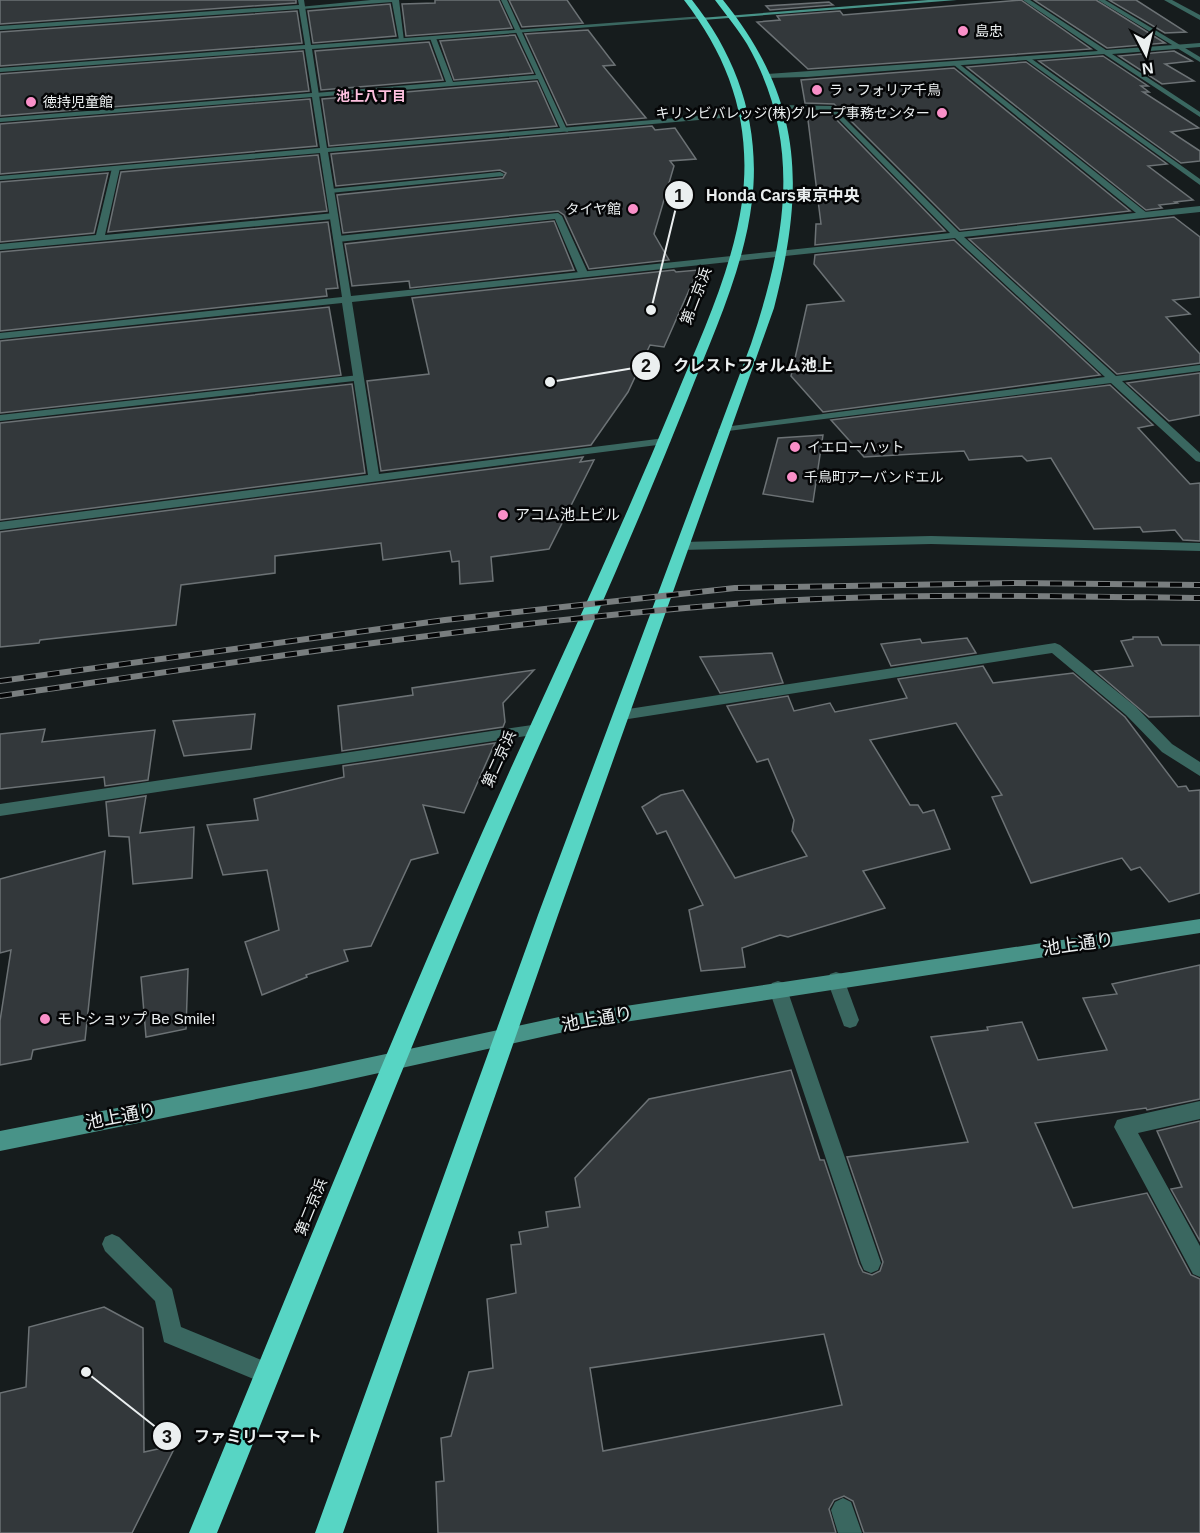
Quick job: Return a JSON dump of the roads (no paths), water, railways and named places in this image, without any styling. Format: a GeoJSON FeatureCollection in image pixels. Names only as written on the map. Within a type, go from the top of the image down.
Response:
{"type":"FeatureCollection","features":[{"type":"Feature","properties":{"kind":"highway","name":"第二京浜"},"geometry":{"type":"LineString","coordinates":[[203,1533],[398,1060],[433,969],[665,441],[736,257],[748,197],[749,140],[745,114],[728,62],[703,18],[688,0]]}},
{"type":"Feature","properties":{"kind":"highway"},"geometry":{"type":"LineString","coordinates":[[329,1533],[506,1037],[531,958],[622,715],[769,306],[783,252],[789,197],[789,165],[779,107],[752,44],[718,0]]}},
{"type":"Feature","properties":{"kind":"main road"},"geometry":{"type":"LineString","coordinates":[[703,18],[954,0]]}},
{"type":"Feature","properties":{"kind":"main road","name":"池上通り"},"geometry":{"type":"LineString","coordinates":[[0,1141],[573,1022],[836,980],[1200,927]]}},
{"type":"Feature","properties":{"kind":"street"},"geometry":{"type":"LineString","coordinates":[[0,27],[301,3],[395,0],[402,40]]}},
{"type":"Feature","properties":{"kind":"street"},"geometry":{"type":"LineString","coordinates":[[504,0],[565,129]]}},
{"type":"Feature","properties":{"kind":"street"},"geometry":{"type":"LineString","coordinates":[[1026,0],[1200,115]]}},
{"type":"Feature","properties":{"kind":"street"},"geometry":{"type":"LineString","coordinates":[[1101,0],[1200,60]]}},
{"type":"Feature","properties":{"kind":"street"},"geometry":{"type":"LineString","coordinates":[[1167,0],[1200,18]]}},
{"type":"Feature","properties":{"kind":"street"},"geometry":{"type":"LineString","coordinates":[[1181,0],[1200,11]]}},
{"type":"Feature","properties":{"kind":"street"},"geometry":{"type":"LineString","coordinates":[[301,3],[374,478]]}},
{"type":"Feature","properties":{"kind":"street"},"geometry":{"type":"LineString","coordinates":[[0,70],[703,18]]}},
{"type":"Feature","properties":{"kind":"street"},"geometry":{"type":"LineString","coordinates":[[433,38],[450,84]]}},
{"type":"Feature","properties":{"kind":"street"},"geometry":{"type":"LineString","coordinates":[[767,76],[807,75],[1200,45]]}},
{"type":"Feature","properties":{"kind":"street"},"geometry":{"type":"LineString","coordinates":[[1027,58],[1200,183]]}},
{"type":"Feature","properties":{"kind":"street"},"geometry":{"type":"LineString","coordinates":[[956,64],[1144,215]]}},
{"type":"Feature","properties":{"kind":"street"},"geometry":{"type":"LineString","coordinates":[[0,120],[541,77]]}},
{"type":"Feature","properties":{"kind":"street"},"geometry":{"type":"LineString","coordinates":[[779,107],[832,108],[956,234],[1200,459]]}},
{"type":"Feature","properties":{"kind":"street"},"geometry":{"type":"LineString","coordinates":[[0,178],[745,114]]}},
{"type":"Feature","properties":{"kind":"street"},"geometry":{"type":"LineString","coordinates":[[100,238],[116,168]]}},
{"type":"Feature","properties":{"kind":"street"},"geometry":{"type":"LineString","coordinates":[[330,191],[501,174]]}},
{"type":"Feature","properties":{"kind":"street"},"geometry":{"type":"LineString","coordinates":[[0,336],[1200,209]]}},
{"type":"Feature","properties":{"kind":"street"},"geometry":{"type":"LineString","coordinates":[[0,247],[334,216]]}},
{"type":"Feature","properties":{"kind":"street"},"geometry":{"type":"LineString","coordinates":[[338,239],[558,216],[583,273]]}},
{"type":"Feature","properties":{"kind":"street"},"geometry":{"type":"LineString","coordinates":[[724,430],[1200,368]]}},
{"type":"Feature","properties":{"kind":"street"},"geometry":{"type":"LineString","coordinates":[[0,418],[359,378]]}},
{"type":"Feature","properties":{"kind":"street"},"geometry":{"type":"LineString","coordinates":[[0,526],[665,441]]}},
{"type":"Feature","properties":{"kind":"street"},"geometry":{"type":"LineString","coordinates":[[682,546],[931,540],[1200,547]]}},
{"type":"Feature","properties":{"kind":"street"},"geometry":{"type":"LineString","coordinates":[[622,715],[1055,648],[1131,711],[1167,748],[1200,770]]}},
{"type":"Feature","properties":{"kind":"street"},"geometry":{"type":"LineString","coordinates":[[0,810],[539,729]]}},
{"type":"Feature","properties":{"kind":"street"},"geometry":{"type":"LineString","coordinates":[[836,980],[850,1020]]}},
{"type":"Feature","properties":{"kind":"street"},"geometry":{"type":"LineString","coordinates":[[778,989],[871,1263]]}},
{"type":"Feature","properties":{"kind":"street"},"geometry":{"type":"LineString","coordinates":[[1200,1110],[1124,1127],[1200,1267]]}},
{"type":"Feature","properties":{"kind":"street"},"geometry":{"type":"LineString","coordinates":[[112,1244],[165,1296],[172,1335],[268,1374]]}},
{"type":"Feature","properties":{"kind":"street"},"geometry":{"type":"LineString","coordinates":[[843,1510],[850,1533]]}},
{"type":"Feature","properties":{"kind":"railway"},"geometry":{"type":"LineString","coordinates":[[0,681],[445,620],[735,588],[1014,583],[1200,585]]}},
{"type":"Feature","properties":{"kind":"railway"},"geometry":{"type":"LineString","coordinates":[[0,696],[458,632],[734,604],[909,596],[1200,598]]}},
{"type":"Feature","properties":{"kind":"place","name":"島忠"},"geometry":{"type":"Point","coordinates":[963,31]}},
{"type":"Feature","properties":{"kind":"place","name":"ラ・フォリア千鳥"},"geometry":{"type":"Point","coordinates":[817,90]}},
{"type":"Feature","properties":{"kind":"place","name":"徳持児童館"},"geometry":{"type":"Point","coordinates":[31,102]}},
{"type":"Feature","properties":{"kind":"place","name":"キリンビバレッジ(株)グループ事務センター"},"geometry":{"type":"Point","coordinates":[942,113]}},
{"type":"Feature","properties":{"kind":"place","name":"タイヤ館"},"geometry":{"type":"Point","coordinates":[633,209]}},
{"type":"Feature","properties":{"kind":"place","name":"Honda Cars東京中央"},"geometry":{"type":"Point","coordinates":[651,310]}},
{"type":"Feature","properties":{"kind":"place","name":"クレストフォルム池上"},"geometry":{"type":"Point","coordinates":[550,382]}},
{"type":"Feature","properties":{"kind":"place","name":"イエローハット"},"geometry":{"type":"Point","coordinates":[795,447]}},
{"type":"Feature","properties":{"kind":"place","name":"千鳥町アーバンドエル"},"geometry":{"type":"Point","coordinates":[792,477]}},
{"type":"Feature","properties":{"kind":"place","name":"アコム池上ビル"},"geometry":{"type":"Point","coordinates":[503,515]}},
{"type":"Feature","properties":{"kind":"place","name":"モトショップ Be Smile!"},"geometry":{"type":"Point","coordinates":[45,1019]}},
{"type":"Feature","properties":{"kind":"place","name":"ファミリーマート"},"geometry":{"type":"Point","coordinates":[86,1372]}},
{"type":"Feature","properties":{"kind":"district","name":"池上八丁目"},"geometry":{"type":"Point","coordinates":[371,96]}}]}
